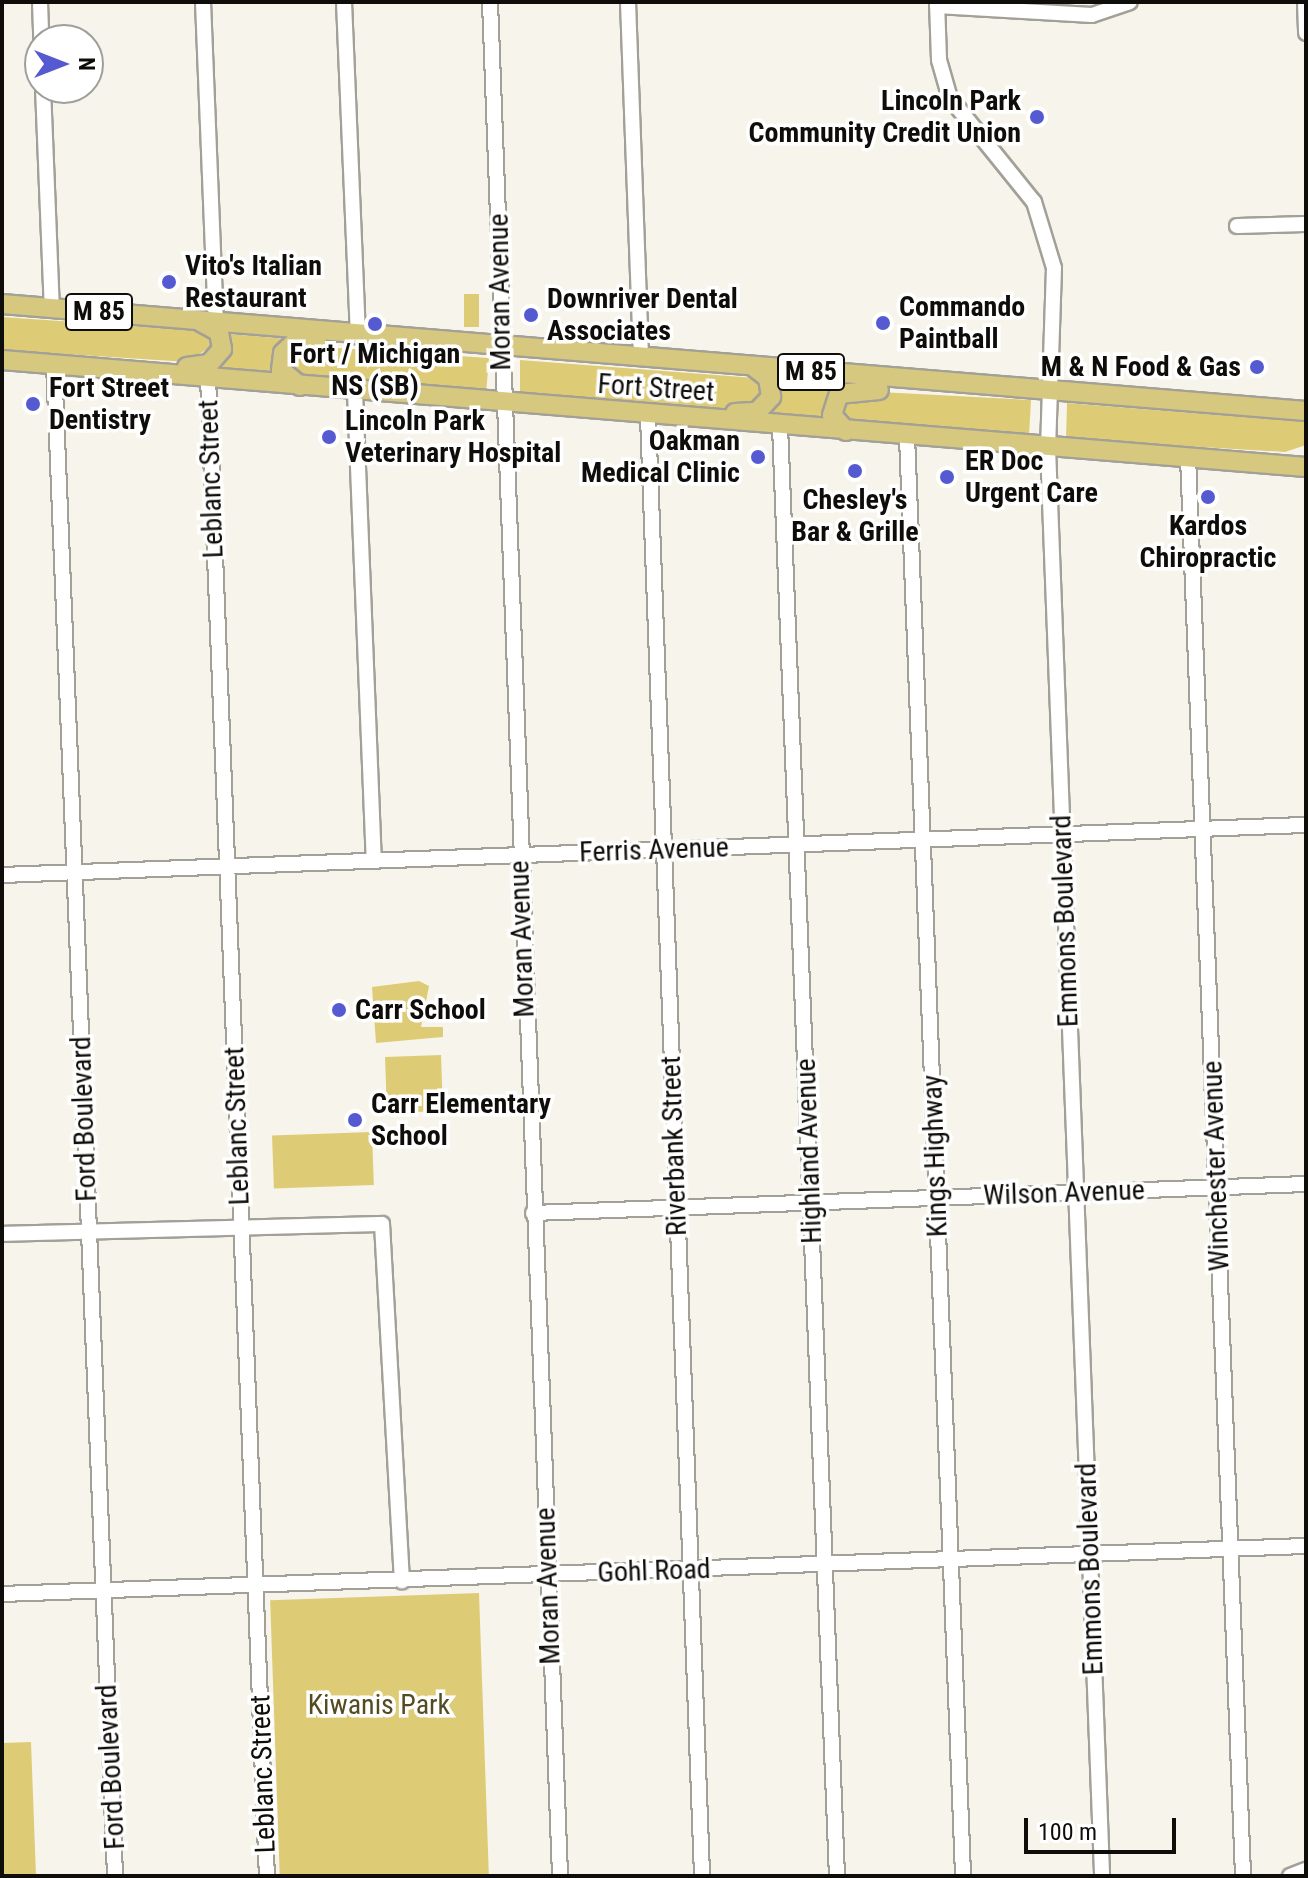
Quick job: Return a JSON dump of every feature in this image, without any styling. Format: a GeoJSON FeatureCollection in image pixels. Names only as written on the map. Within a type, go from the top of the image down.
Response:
{"type":"FeatureCollection","features":[{"type":"Feature","properties":{"kind":"main road","name":"Fort Street"},"geometry":{"type":"LineString","coordinates":[[2,304],[764,371],[1306,411]]}},
{"type":"Feature","properties":{"kind":"main road"},"geometry":{"type":"LineString","coordinates":[[2,315],[92,311]]}},
{"type":"Feature","properties":{"kind":"main road"},"geometry":{"type":"LineString","coordinates":[[54,363],[66,356],[209,364],[222,349],[221,335],[196,320]]}},
{"type":"Feature","properties":{"kind":"main road"},"geometry":{"type":"LineString","coordinates":[[301,387],[281,370],[286,347],[296,341],[438,355],[478,345]]}},
{"type":"Feature","properties":{"kind":"main road","name":"Fort Street"},"geometry":{"type":"LineString","coordinates":[[2,360],[501,404],[1306,467]]}},
{"type":"Feature","properties":{"kind":"main road"},"geometry":{"type":"LineString","coordinates":[[639,415],[652,408],[757,412],[771,397],[764,371]]}},
{"type":"Feature","properties":{"kind":"main road"},"geometry":{"type":"LineString","coordinates":[[846,431],[832,415],[844,391],[955,395],[980,386]]}},
{"type":"Feature","properties":{"kind":"main road"},"geometry":{"type":"LineString","coordinates":[[1185,456],[1306,454]]}},
{"type":"Feature","properties":{"kind":"street"},"geometry":{"type":"LineString","coordinates":[[40,2],[41,24]]}},
{"type":"Feature","properties":{"kind":"street"},"geometry":{"type":"LineString","coordinates":[[203,2],[216,321]]}},
{"type":"Feature","properties":{"kind":"street","name":"Moran Avenue"},"geometry":{"type":"LineString","coordinates":[[490,2],[503,347],[501,404],[560,1876]]}},
{"type":"Feature","properties":{"kind":"street"},"geometry":{"type":"LineString","coordinates":[[628,2],[641,358]]}},
{"type":"Feature","properties":{"kind":"street"},"geometry":{"type":"LineString","coordinates":[[937,4],[1056,7],[1092,15],[1130,2]]}},
{"type":"Feature","properties":{"kind":"street"},"geometry":{"type":"LineString","coordinates":[[1305,2],[1306,33]]}},
{"type":"Feature","properties":{"kind":"street","name":"Emmons Boulevard"},"geometry":{"type":"LineString","coordinates":[[937,4],[950,98],[1034,202],[1048,231],[1054,280],[1047,392],[1048,448],[1102,1876]]}},
{"type":"Feature","properties":{"kind":"street"},"geometry":{"type":"LineString","coordinates":[[344,10],[358,337]]}},
{"type":"Feature","properties":{"kind":"street"},"geometry":{"type":"LineString","coordinates":[[44,104],[52,308]]}},
{"type":"Feature","properties":{"kind":"street"},"geometry":{"type":"LineString","coordinates":[[1237,226],[1306,224]]}},
{"type":"Feature","properties":{"kind":"street","name":"Ford Boulevard"},"geometry":{"type":"LineString","coordinates":[[54,363],[115,1876]]}},
{"type":"Feature","properties":{"kind":"street","name":"Leblanc Street"},"geometry":{"type":"LineString","coordinates":[[208,377],[267,1876]]}},
{"type":"Feature","properties":{"kind":"street"},"geometry":{"type":"LineString","coordinates":[[355,392],[374,860]]}},
{"type":"Feature","properties":{"kind":"street","name":"Riverbank Street"},"geometry":{"type":"LineString","coordinates":[[639,415],[662,849],[702,1876]]}},
{"type":"Feature","properties":{"kind":"street","name":"Highland Avenue"},"geometry":{"type":"LineString","coordinates":[[780,426],[837,1876]]}},
{"type":"Feature","properties":{"kind":"street","name":"Kings Highway"},"geometry":{"type":"LineString","coordinates":[[907,436],[963,1876]]}},
{"type":"Feature","properties":{"kind":"street","name":"Winchester Avenue"},"geometry":{"type":"LineString","coordinates":[[1185,456],[1243,1876]]}},
{"type":"Feature","properties":{"kind":"street","name":"Ferris Avenue"},"geometry":{"type":"LineString","coordinates":[[2,875],[1306,825]]}},
{"type":"Feature","properties":{"kind":"street","name":"Wilson Avenue"},"geometry":{"type":"LineString","coordinates":[[533,1213],[1306,1184]]}},
{"type":"Feature","properties":{"kind":"street"},"geometry":{"type":"LineString","coordinates":[[2,1234],[241,1225],[382,1224],[402,1581]]}},
{"type":"Feature","properties":{"kind":"street","name":"Gohl Road"},"geometry":{"type":"LineString","coordinates":[[2,1594],[103,1593],[1306,1546]]}},
{"type":"Feature","properties":{"kind":"street"},"geometry":{"type":"LineString","coordinates":[[1290,1876],[1306,1870]]}},
{"type":"Feature","properties":{"kind":"green space"},"geometry":{"type":"Polygon","coordinates":[[[464,294],[479,294],[479,327],[464,327],[464,294]]]}},
{"type":"Feature","properties":{"kind":"green space"},"geometry":{"type":"Polygon","coordinates":[[[2,317],[205,331],[214,344],[188,362],[2,350],[2,317]]]}},
{"type":"Feature","properties":{"kind":"green space"},"geometry":{"type":"Polygon","coordinates":[[[230,334],[288,339],[277,375],[217,369],[230,334]]]}},
{"type":"Feature","properties":{"kind":"green space"},"geometry":{"type":"Polygon","coordinates":[[[322,347],[489,358],[486,394],[301,377],[293,370],[299,354],[322,347]]]}},
{"type":"Feature","properties":{"kind":"green space"},"geometry":{"type":"Polygon","coordinates":[[[520,360],[755,378],[765,390],[756,402],[736,409],[520,395],[520,360]]]}},
{"type":"Feature","properties":{"kind":"green space"},"geometry":{"type":"Polygon","coordinates":[[[780,380],[836,384],[825,421],[770,416],[780,380]]]}},
{"type":"Feature","properties":{"kind":"green space"},"geometry":{"type":"Polygon","coordinates":[[[880,392],[1031,400],[1029,436],[848,422],[841,414],[851,397],[880,392]]]}},
{"type":"Feature","properties":{"kind":"green space"},"geometry":{"type":"Polygon","coordinates":[[[1067,403],[1306,422],[1306,445],[1285,452],[1066,439],[1067,403]]]}},
{"type":"Feature","properties":{"kind":"green space"},"geometry":{"type":"Polygon","coordinates":[[[419,981],[429,986],[421,1027],[443,1027],[443,1037],[376,1043],[372,987],[419,981]]]}},
{"type":"Feature","properties":{"kind":"green space"},"geometry":{"type":"Polygon","coordinates":[[[441,1055],[443,1111],[387,1113],[385,1057],[441,1055]]]}},
{"type":"Feature","properties":{"kind":"green space"},"geometry":{"type":"Polygon","coordinates":[[[372,1132],[374,1185],[274,1188],[272,1135],[372,1132]]]}},
{"type":"Feature","properties":{"kind":"green space","name":"Kiwanis Park"},"geometry":{"type":"Polygon","coordinates":[[[479,1593],[489,1876],[280,1876],[270,1600],[479,1593]]]}},
{"type":"Feature","properties":{"kind":"green space"},"geometry":{"type":"Polygon","coordinates":[[[31,1742],[36,1876],[2,1876],[2,1743],[31,1742]]]}},
{"type":"Feature","properties":{"kind":"place","name":"Lincoln Park Community Credit Union"},"geometry":{"type":"Point","coordinates":[1037,117]}},
{"type":"Feature","properties":{"kind":"place","name":"Vito's Italian Restaurant"},"geometry":{"type":"Point","coordinates":[169,282]}},
{"type":"Feature","properties":{"kind":"place","name":"Downriver Dental Associates"},"geometry":{"type":"Point","coordinates":[531,315]}},
{"type":"Feature","properties":{"kind":"place","name":"Commando Paintball"},"geometry":{"type":"Point","coordinates":[883,323]}},
{"type":"Feature","properties":{"kind":"place","name":"Fort / Michigan NS (SB)"},"geometry":{"type":"Point","coordinates":[375,324]}},
{"type":"Feature","properties":{"kind":"place","name":"M & N Food & Gas"},"geometry":{"type":"Point","coordinates":[1257,367]}},
{"type":"Feature","properties":{"kind":"place","name":"Fort Street Dentistry"},"geometry":{"type":"Point","coordinates":[33,404]}},
{"type":"Feature","properties":{"kind":"place","name":"Lincoln Park Veterinary Hospital"},"geometry":{"type":"Point","coordinates":[329,437]}},
{"type":"Feature","properties":{"kind":"place","name":"Oakman Medical Clinic"},"geometry":{"type":"Point","coordinates":[758,457]}},
{"type":"Feature","properties":{"kind":"place","name":"Chesley's Bar & Grille"},"geometry":{"type":"Point","coordinates":[855,471]}},
{"type":"Feature","properties":{"kind":"place","name":"ER Doc Urgent Care"},"geometry":{"type":"Point","coordinates":[947,477]}},
{"type":"Feature","properties":{"kind":"place","name":"Kardos Chiropractic"},"geometry":{"type":"Point","coordinates":[1208,497]}},
{"type":"Feature","properties":{"kind":"place","name":"Carr School"},"geometry":{"type":"Point","coordinates":[339,1010]}},
{"type":"Feature","properties":{"kind":"place","name":"Carr Elementary School"},"geometry":{"type":"Point","coordinates":[355,1120]}}]}
